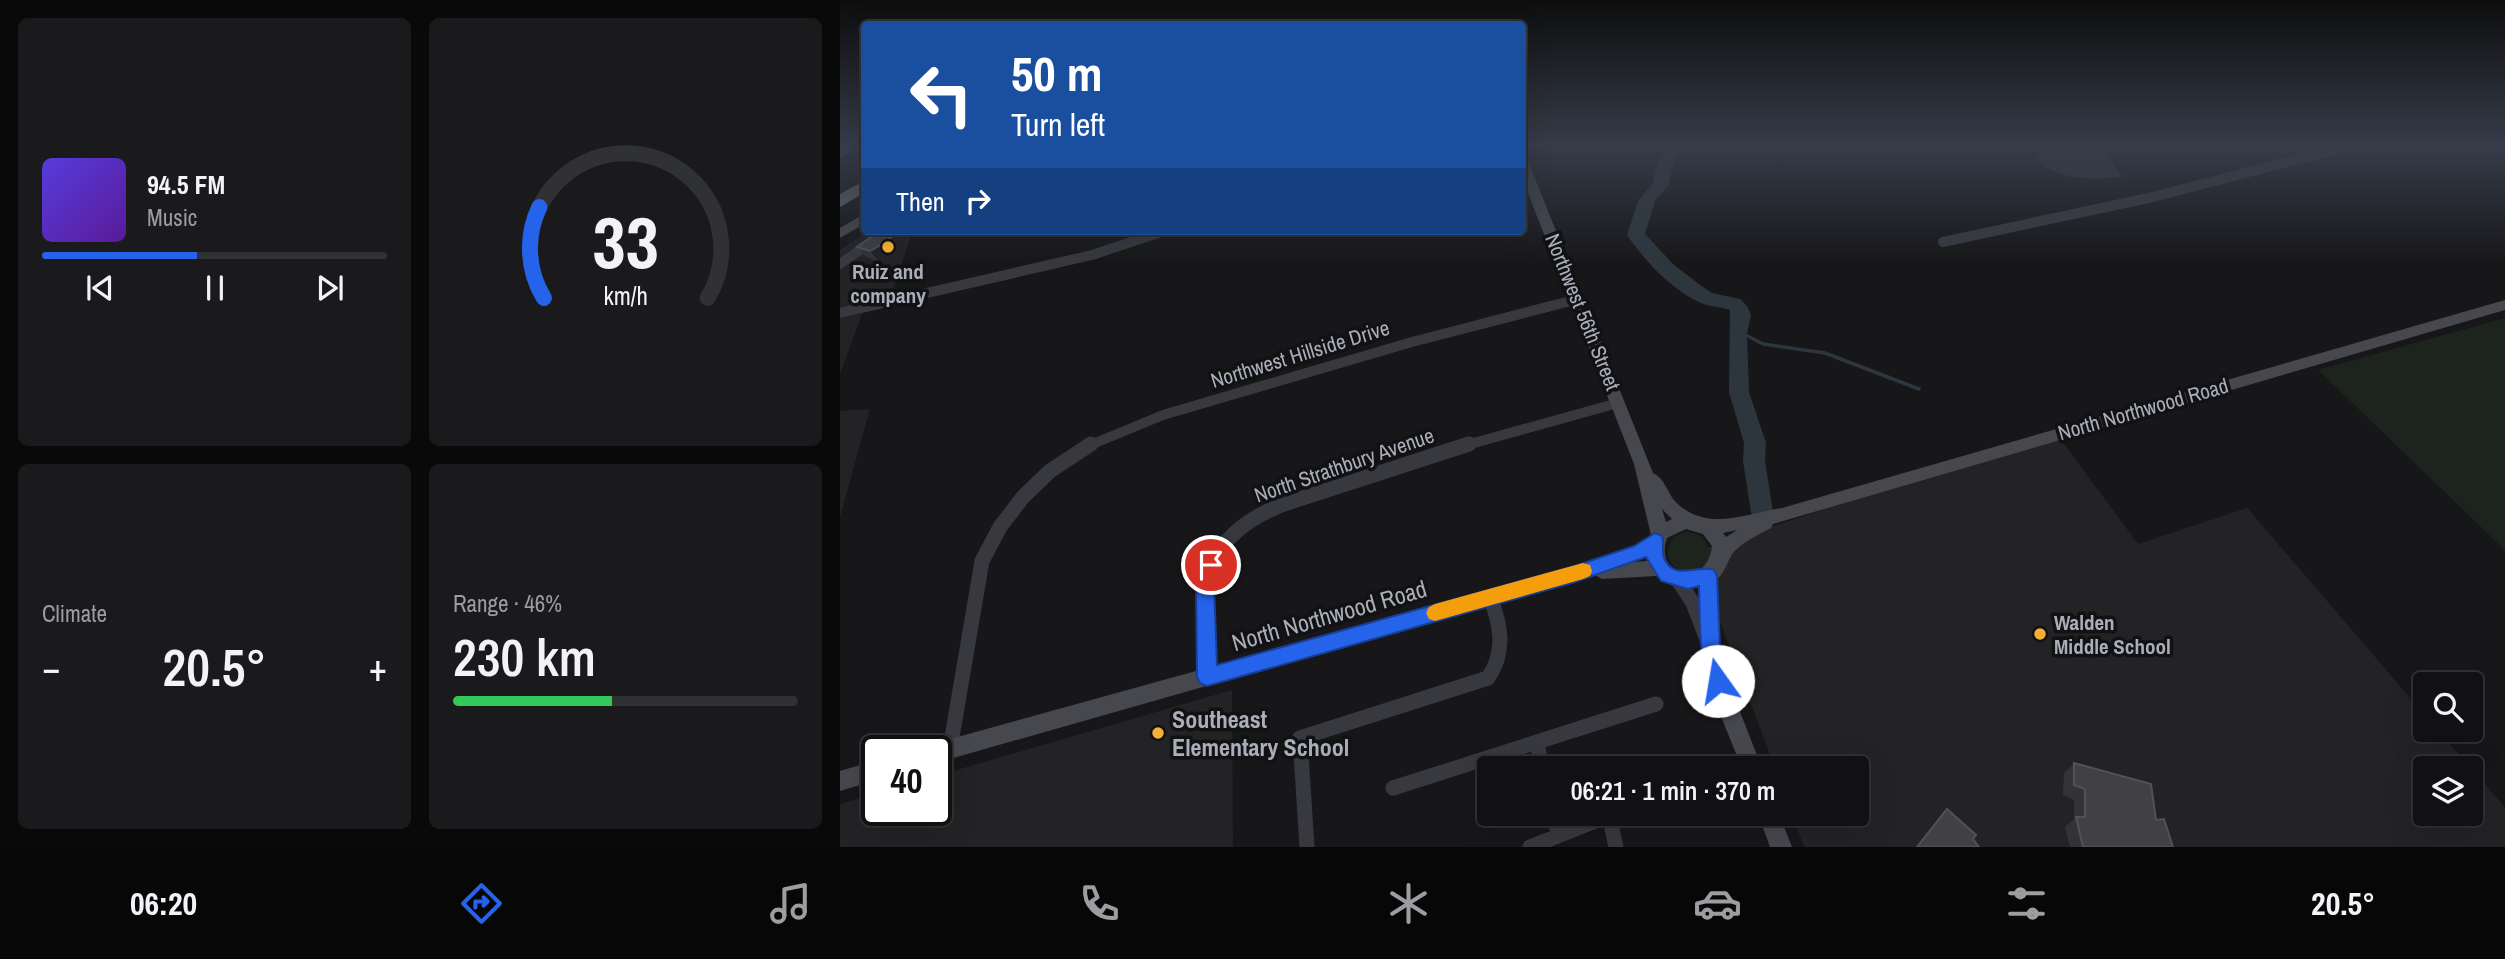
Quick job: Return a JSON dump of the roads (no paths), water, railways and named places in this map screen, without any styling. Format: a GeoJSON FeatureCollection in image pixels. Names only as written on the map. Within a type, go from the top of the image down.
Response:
{"type":"FeatureCollection","features":[{"type":"Feature","properties":{"kind":"highway"},"geometry":{"type":"LineString","coordinates":[[840,202],[861,188]]}},
{"type":"Feature","properties":{"kind":"street","name":"Northwest 56th Street"},"geometry":{"type":"LineString","coordinates":[[1532,186],[1642,464],[1658,537]]}},
{"type":"Feature","properties":{"kind":"street"},"geometry":{"type":"LineString","coordinates":[[1943,242],[2197,186]]}},
{"type":"Feature","properties":{"kind":"street"},"geometry":{"type":"LineString","coordinates":[[840,234],[861,222]]}},
{"type":"Feature","properties":{"kind":"street"},"geometry":{"type":"LineString","coordinates":[[840,264],[881,235]]}},
{"type":"Feature","properties":{"kind":"street"},"geometry":{"type":"LineString","coordinates":[[840,313],[1092,255],[1152,235]]}},
{"type":"Feature","properties":{"kind":"street","name":"Northwest Hillside Drive"},"geometry":{"type":"LineString","coordinates":[[946,735],[982,561],[1003,521],[1045,475],[1083,448],[1127,427],[1483,320],[1578,299]]}},
{"type":"Feature","properties":{"kind":"street","name":"North Northwood Road"},"geometry":{"type":"LineString","coordinates":[[1709,528],[1782,515],[2505,305]]}},
{"type":"Feature","properties":{"kind":"street","name":"North Strathbury Avenue"},"geometry":{"type":"LineString","coordinates":[[1207,677],[1208,574],[1221,547],[1252,519],[1281,505],[1496,435],[1618,403]]}},
{"type":"Feature","properties":{"kind":"street","name":"Northwest 56th Street"},"geometry":{"type":"LineString","coordinates":[[1642,464],[1667,503],[1685,521]]}},
{"type":"Feature","properties":{"kind":"street","name":"North Northwood Road"},"geometry":{"type":"LineString","coordinates":[[1722,553],[1732,541],[1782,515]]}},
{"type":"Feature","properties":{"kind":"street"},"geometry":{"type":"LineString","coordinates":[[1678,580],[1688,581],[1708,576],[1715,570],[1722,553],[1717,535],[1709,528],[1685,521],[1658,537],[1653,550],[1659,568],[1678,580],[1693,603],[1710,647],[1718,681],[1747,756]]}},
{"type":"Feature","properties":{"kind":"street","name":"North Northwood Road"},"geometry":{"type":"LineString","coordinates":[[952,748],[1575,574],[1640,551],[1658,537]]}},
{"type":"Feature","properties":{"kind":"street","name":"North Northwood Road"},"geometry":{"type":"LineString","coordinates":[[1575,574],[1659,568]]}},
{"type":"Feature","properties":{"kind":"street"},"geometry":{"type":"LineString","coordinates":[[1708,576],[1710,647]]}},
{"type":"Feature","properties":{"kind":"street"},"geometry":{"type":"LineString","coordinates":[[1307,847],[1300,738],[1488,678],[1500,659],[1502,644],[1497,613],[1490,597]]}},
{"type":"Feature","properties":{"kind":"street"},"geometry":{"type":"LineString","coordinates":[[1393,788],[1656,704]]}},
{"type":"Feature","properties":{"kind":"street"},"geometry":{"type":"LineString","coordinates":[[1536,744],[1539,756]]}},
{"type":"Feature","properties":{"kind":"street"},"geometry":{"type":"LineString","coordinates":[[840,781],[861,775]]}},
{"type":"Feature","properties":{"kind":"street"},"geometry":{"type":"LineString","coordinates":[[1556,826],[1558,833]]}},
{"type":"Feature","properties":{"kind":"street"},"geometry":{"type":"LineString","coordinates":[[1530,847],[1578,826]]}},
{"type":"Feature","properties":{"kind":"street"},"geometry":{"type":"LineString","coordinates":[[1613,826],[1616,847]]}},
{"type":"Feature","properties":{"kind":"street"},"geometry":{"type":"LineString","coordinates":[[1773,826],[1781,847]]}},
{"type":"Feature","properties":{"kind":"waterway"},"geometry":{"type":"LineString","coordinates":[[1660,186],[1650,195],[1644,207],[1636,235],[1666,268],[1693,290],[1706,298],[1738,306],[1741,315],[1737,334],[1739,392],[1755,443],[1754,461],[1762,512]]}},
{"type":"Feature","properties":{"kind":"waterway"},"geometry":{"type":"LineString","coordinates":[[1738,331],[1763,344],[1825,353],[1919,389]]}},
{"type":"Feature","properties":{"kind":"place","name":"Ruiz and company"},"geometry":{"type":"Point","coordinates":[888,247]}},
{"type":"Feature","properties":{"kind":"place","name":"Walden Middle School"},"geometry":{"type":"Point","coordinates":[2040,634]}},
{"type":"Feature","properties":{"kind":"place","name":"Southeast Elementary School"},"geometry":{"type":"Point","coordinates":[1158,733]}}]}
